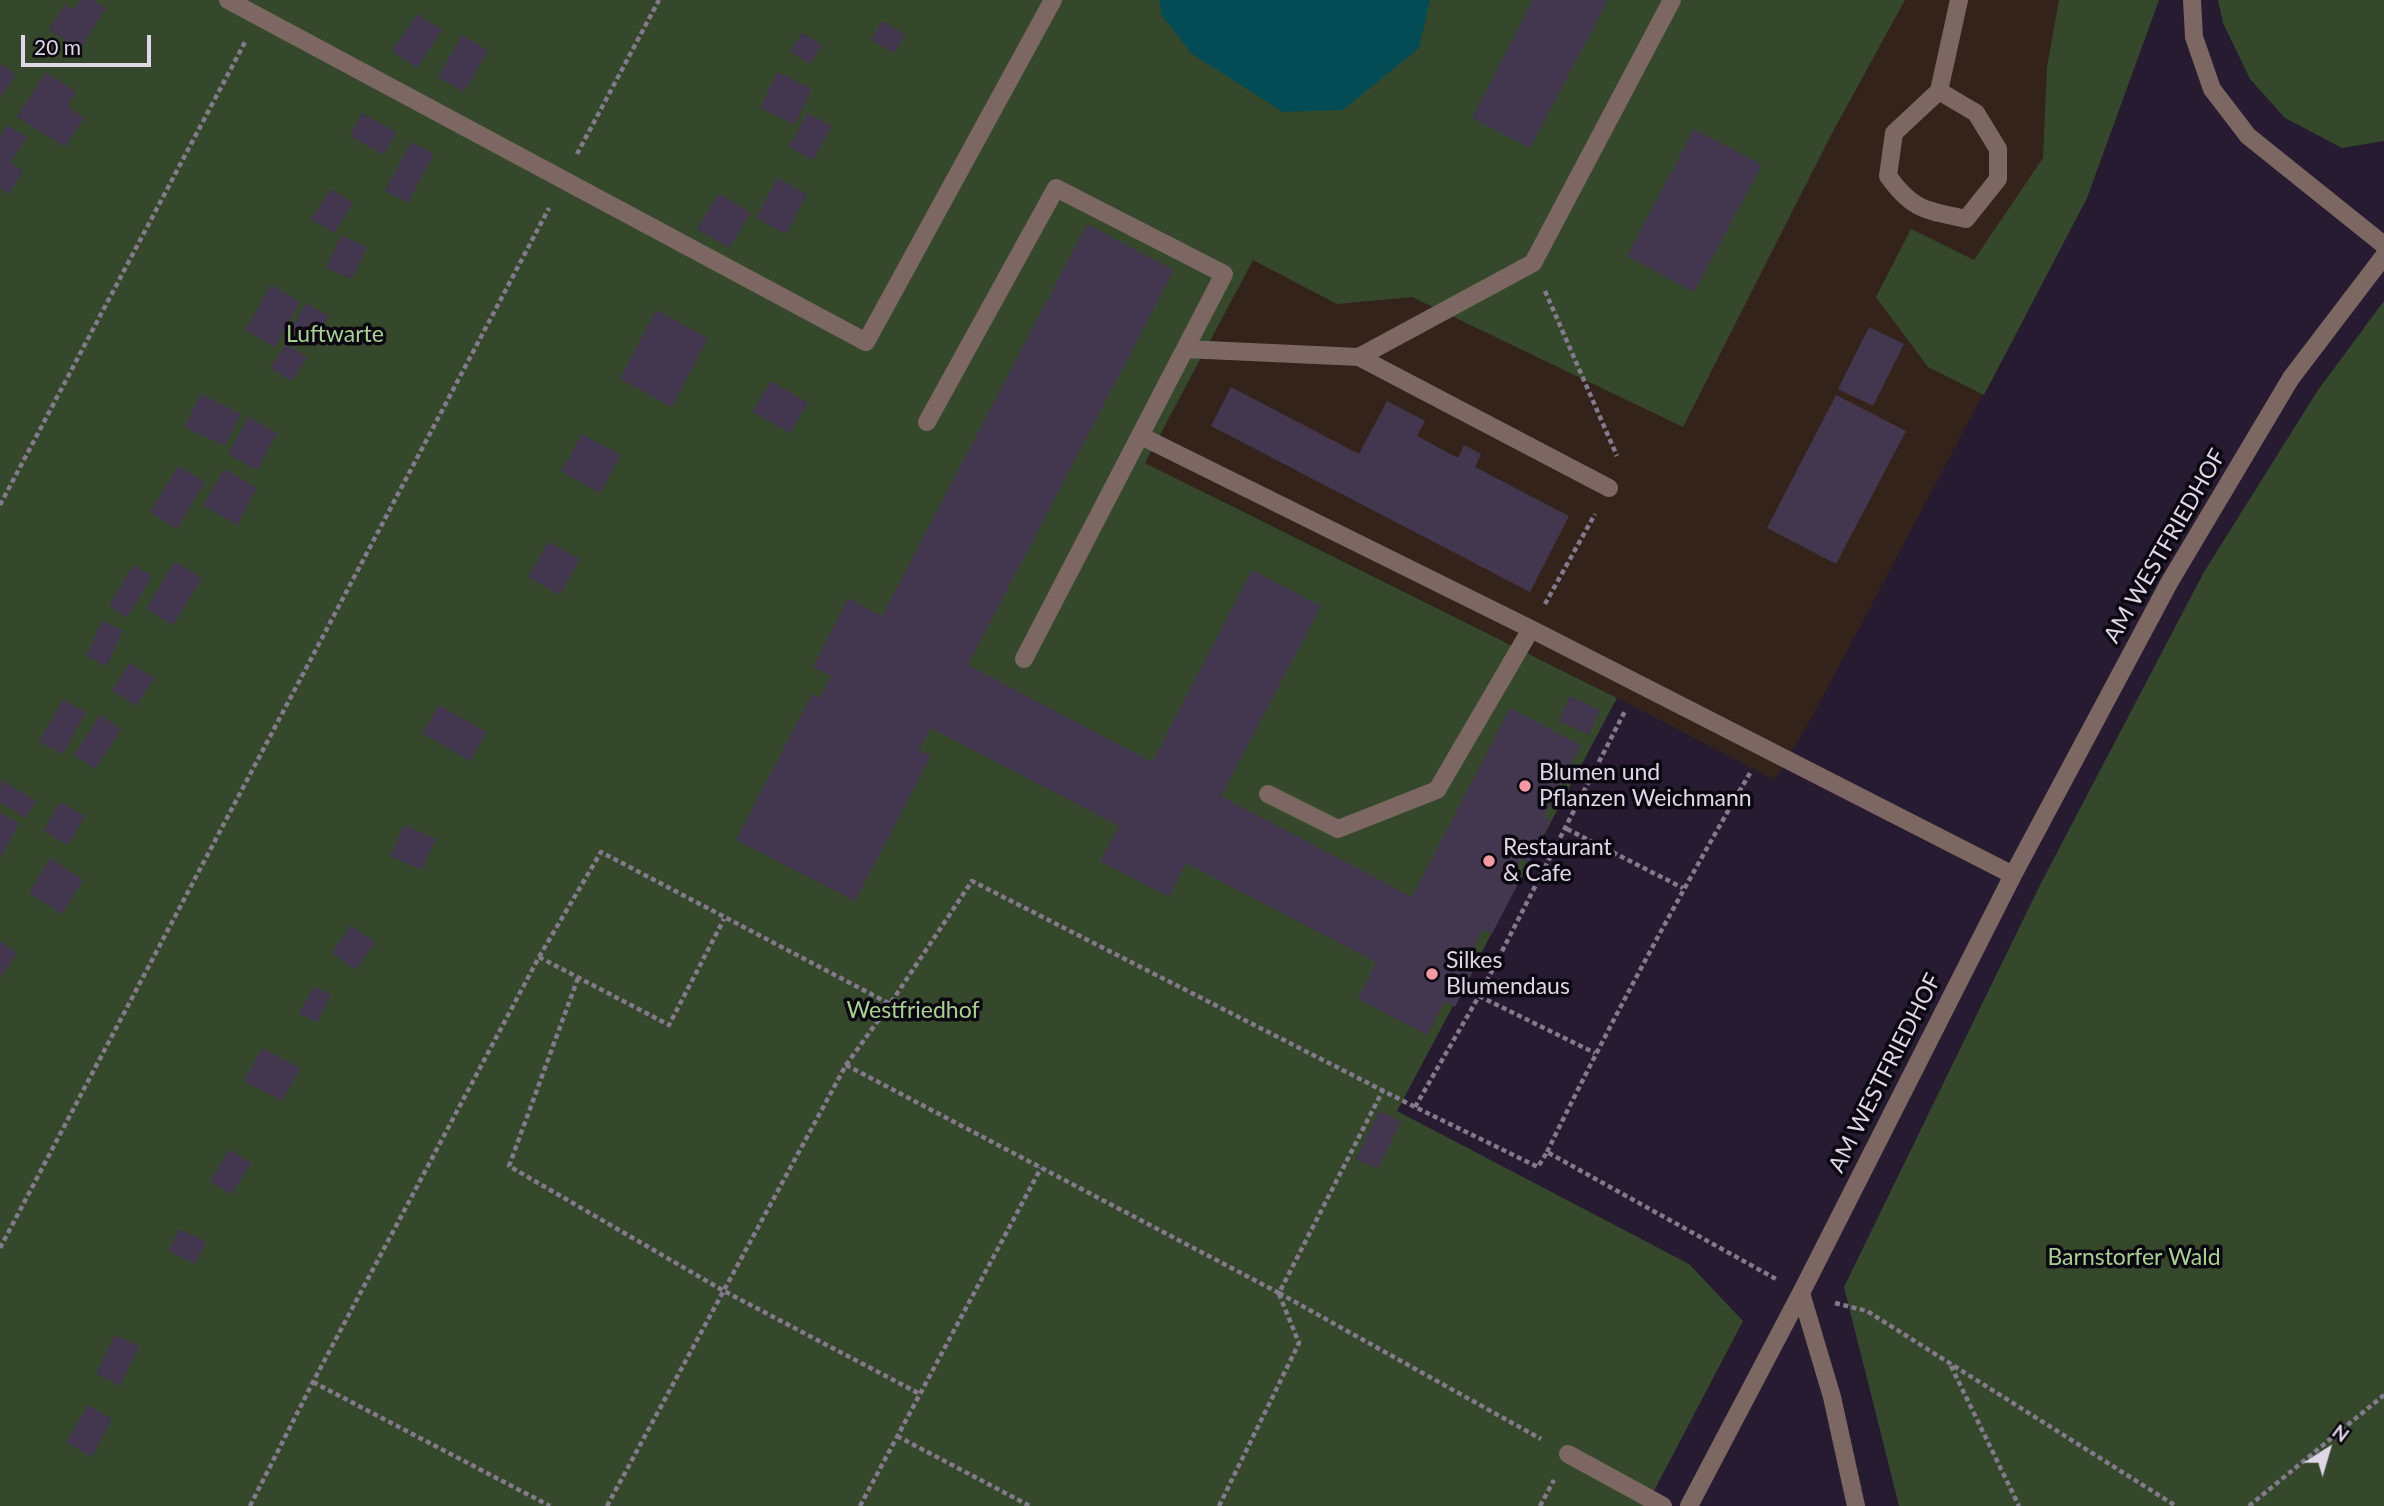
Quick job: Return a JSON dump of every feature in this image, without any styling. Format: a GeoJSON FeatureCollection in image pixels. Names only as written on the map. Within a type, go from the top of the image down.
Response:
{"type":"FeatureCollection","features":[{"type":"Feature","properties":{"kind":"street"},"geometry":{"type":"LineString","coordinates":[[228,0],[866,342],[1053,0]]}},
{"type":"Feature","properties":{"kind":"street"},"geometry":{"type":"LineString","coordinates":[[1359,357],[1533,263],[1672,0]]}},
{"type":"Feature","properties":{"kind":"street"},"geometry":{"type":"LineString","coordinates":[[1939,91],[1976,113],[1998,149],[1998,179],[1966,219],[1925,210],[1904,198],[1888,176],[1894,133],[1939,91],[1959,0]]}},
{"type":"Feature","properties":{"kind":"street"},"geometry":{"type":"LineString","coordinates":[[2192,0],[2194,37],[2212,89],[2219,99],[2248,136],[2384,245]]}},
{"type":"Feature","properties":{"kind":"street"},"geometry":{"type":"LineString","coordinates":[[927,422],[1056,188],[1224,274],[1024,659]]}},
{"type":"Feature","properties":{"kind":"street","name":"AM WESTFRIEDHOF"},"geometry":{"type":"LineString","coordinates":[[1689,1506],[1801,1293],[2013,875],[2169,583],[2291,378],[2384,256]]}},
{"type":"Feature","properties":{"kind":"street"},"geometry":{"type":"LineString","coordinates":[[1185,349],[1359,357],[1609,488]]}},
{"type":"Feature","properties":{"kind":"street"},"geometry":{"type":"LineString","coordinates":[[1141,436],[1531,629],[2013,875]]}},
{"type":"Feature","properties":{"kind":"street"},"geometry":{"type":"LineString","coordinates":[[1268,794],[1338,829],[1437,790],[1531,629]]}},
{"type":"Feature","properties":{"kind":"street"},"geometry":{"type":"LineString","coordinates":[[1801,1293],[1832,1397],[1856,1506]]}},
{"type":"Feature","properties":{"kind":"street"},"geometry":{"type":"LineString","coordinates":[[1568,1454],[1663,1506]]}},
{"type":"Feature","properties":{"kind":"path"},"geometry":{"type":"LineString","coordinates":[[0,1248],[659,0]]}},
{"type":"Feature","properties":{"kind":"path"},"geometry":{"type":"LineString","coordinates":[[0,505],[259,16]]}},
{"type":"Feature","properties":{"kind":"path"},"geometry":{"type":"LineString","coordinates":[[1415,1107],[1479,996],[1567,829],[1632,682]]}},
{"type":"Feature","properties":{"kind":"path"},"geometry":{"type":"LineString","coordinates":[[607,1506],[846,1065],[972,881],[1538,1167],[1683,888],[1765,748]]}},
{"type":"Feature","properties":{"kind":"path"},"geometry":{"type":"LineString","coordinates":[[1567,829],[1683,888]]}},
{"type":"Feature","properties":{"kind":"path"},"geometry":{"type":"LineString","coordinates":[[250,1506],[539,957],[601,852],[890,1004]]}},
{"type":"Feature","properties":{"kind":"path"},"geometry":{"type":"LineString","coordinates":[[539,957],[669,1025],[724,919]]}},
{"type":"Feature","properties":{"kind":"path"},"geometry":{"type":"LineString","coordinates":[[578,978],[509,1166],[724,1291],[920,1394]]}},
{"type":"Feature","properties":{"kind":"path"},"geometry":{"type":"LineString","coordinates":[[1479,996],[1595,1053]]}},
{"type":"Feature","properties":{"kind":"path"},"geometry":{"type":"LineString","coordinates":[[846,1065],[1279,1293],[1568,1454],[1540,1506]]}},
{"type":"Feature","properties":{"kind":"path"},"geometry":{"type":"LineString","coordinates":[[1219,1506],[1299,1343],[1279,1293],[1383,1090]]}},
{"type":"Feature","properties":{"kind":"path"},"geometry":{"type":"LineString","coordinates":[[1547,1153],[1801,1293],[1867,1311],[2176,1506]]}},
{"type":"Feature","properties":{"kind":"path"},"geometry":{"type":"LineString","coordinates":[[860,1506],[1041,1168]]}},
{"type":"Feature","properties":{"kind":"path"},"geometry":{"type":"LineString","coordinates":[[1951,1365],[2019,1506]]}},
{"type":"Feature","properties":{"kind":"path"},"geometry":{"type":"LineString","coordinates":[[313,1382],[550,1506]]}},
{"type":"Feature","properties":{"kind":"path"},"geometry":{"type":"LineString","coordinates":[[2249,1506],[2384,1395]]}},
{"type":"Feature","properties":{"kind":"path"},"geometry":{"type":"LineString","coordinates":[[897,1436],[1030,1506]]}},
{"type":"Feature","properties":{"kind":"shaded area"},"geometry":{"type":"Polygon","coordinates":[[[1071,0],[2159,0],[2087,198],[1812,717],[1775,780],[1617,698],[1145,464],[1155,442],[1071,0]]]}},
{"type":"Feature","properties":{"kind":"shaded area"},"geometry":{"type":"Polygon","coordinates":[[[1159,0],[1430,0],[1419,48],[1343,110],[1283,112],[1192,54],[1162,16],[1159,0]]]}},
{"type":"Feature","properties":{"kind":"green space"},"geometry":{"type":"Polygon","coordinates":[[[0,0],[1905,0],[1832,133],[1683,427],[1412,297],[1337,304],[1253,260],[1145,463],[1617,698],[1397,1111],[1689,1264],[1743,1321],[1646,1506],[0,1506],[0,0]]]}},
{"type":"Feature","properties":{"kind":"green space"},"geometry":{"type":"Polygon","coordinates":[[[2059,0],[2159,0],[2087,198],[1984,395],[1928,367],[1876,297],[1911,229],[1974,260],[2043,158],[2047,67],[2059,0]]]}},
{"type":"Feature","properties":{"kind":"green space"},"geometry":{"type":"Polygon","coordinates":[[[2218,0],[2384,0],[2384,141],[2342,148],[2285,118],[2250,79],[2223,23],[2218,0]]]}},
{"type":"Feature","properties":{"kind":"green space","name":"Barnstorfer Wald"},"geometry":{"type":"Polygon","coordinates":[[[2384,301],[2384,1506],[1899,1506],[1844,1287],[2041,883],[2204,572],[2318,390],[2384,301]]]}},
{"type":"Feature","properties":{"kind":"building"},"geometry":{"type":"Polygon","coordinates":[[[80,0],[93,0],[106,8],[80,50],[49,30],[65,4],[74,10],[80,0]]]}},
{"type":"Feature","properties":{"kind":"building"},"geometry":{"type":"Polygon","coordinates":[[[1533,0],[1608,0],[1530,148],[1472,118],[1533,0]]]}},
{"type":"Feature","properties":{"kind":"building"},"geometry":{"type":"Polygon","coordinates":[[[417,14],[442,30],[417,68],[392,51],[417,14]]]}},
{"type":"Feature","properties":{"kind":"building"},"geometry":{"type":"Polygon","coordinates":[[[882,21],[905,34],[894,53],[871,40],[882,21]]]}},
{"type":"Feature","properties":{"kind":"building"},"geometry":{"type":"Polygon","coordinates":[[[802,33],[822,45],[810,64],[790,52],[802,33]]]}},
{"type":"Feature","properties":{"kind":"building"},"geometry":{"type":"Polygon","coordinates":[[[462,35],[488,51],[464,92],[438,77],[462,35]]]}},
{"type":"Feature","properties":{"kind":"building"},"geometry":{"type":"Polygon","coordinates":[[[0,64],[16,74],[0,99],[0,64]]]}},
{"type":"Feature","properties":{"kind":"building"},"geometry":{"type":"Polygon","coordinates":[[[46,72],[76,92],[67,106],[84,118],[65,147],[17,117],[46,72]]]}},
{"type":"Feature","properties":{"kind":"building"},"geometry":{"type":"Polygon","coordinates":[[[777,72],[812,89],[795,125],[760,108],[777,72]]]}},
{"type":"Feature","properties":{"kind":"building"},"geometry":{"type":"Polygon","coordinates":[[[362,113],[396,132],[384,155],[350,136],[362,113]]]}},
{"type":"Feature","properties":{"kind":"building"},"geometry":{"type":"Polygon","coordinates":[[[807,113],[832,126],[813,160],[789,147],[807,113]]]}},
{"type":"Feature","properties":{"kind":"building"},"geometry":{"type":"Polygon","coordinates":[[[7,125],[27,137],[10,163],[23,171],[9,194],[0,188],[0,137],[7,125]]]}},
{"type":"Feature","properties":{"kind":"building"},"geometry":{"type":"Polygon","coordinates":[[[1694,129],[1762,165],[1694,292],[1627,256],[1694,129]]]}},
{"type":"Feature","properties":{"kind":"building"},"geometry":{"type":"Polygon","coordinates":[[[411,142],[434,154],[408,203],[385,191],[411,142]]]}},
{"type":"Feature","properties":{"kind":"building"},"geometry":{"type":"Polygon","coordinates":[[[777,178],[807,194],[786,234],[756,218],[777,178]]]}},
{"type":"Feature","properties":{"kind":"building"},"geometry":{"type":"Polygon","coordinates":[[[331,189],[353,203],[334,233],[311,219],[331,189]]]}},
{"type":"Feature","properties":{"kind":"building"},"geometry":{"type":"Polygon","coordinates":[[[719,193],[751,213],[729,248],[697,229],[719,193]]]}},
{"type":"Feature","properties":{"kind":"building"},"geometry":{"type":"Polygon","coordinates":[[[1087,224],[1174,270],[968,665],[1152,762],[1252,570],[1321,606],[1221,796],[1412,897],[1510,708],[1581,745],[1544,816],[1551,820],[1529,863],[1521,859],[1509,881],[1517,885],[1492,934],[1483,929],[1464,967],[1473,971],[1455,1007],[1445,1001],[1427,1035],[1358,999],[1376,962],[1186,863],[1169,897],[1100,861],[1119,826],[931,728],[919,750],[931,756],[855,901],[736,840],[812,694],[820,698],[831,676],[813,667],[848,598],[882,616],[1087,224]]]}},
{"type":"Feature","properties":{"kind":"building"},"geometry":{"type":"Polygon","coordinates":[[[341,235],[367,247],[352,279],[326,268],[341,235]]]}},
{"type":"Feature","properties":{"kind":"building"},"geometry":{"type":"Polygon","coordinates":[[[271,285],[300,302],[275,347],[245,330],[271,285]]]}},
{"type":"Feature","properties":{"kind":"building"},"geometry":{"type":"Polygon","coordinates":[[[306,303],[329,316],[314,343],[291,330],[306,303]]]}},
{"type":"Feature","properties":{"kind":"building"},"geometry":{"type":"Polygon","coordinates":[[[656,310],[708,338],[672,407],[620,379],[656,310]]]}},
{"type":"Feature","properties":{"kind":"building"},"geometry":{"type":"Polygon","coordinates":[[[1869,327],[1904,344],[1873,406],[1838,389],[1869,327]]]}},
{"type":"Feature","properties":{"kind":"building"},"geometry":{"type":"Polygon","coordinates":[[[286,344],[307,357],[292,381],[270,368],[286,344]]]}},
{"type":"Feature","properties":{"kind":"building"},"geometry":{"type":"Polygon","coordinates":[[[771,381],[808,403],[790,433],[752,412],[771,381]]]}},
{"type":"Feature","properties":{"kind":"building"},"geometry":{"type":"Polygon","coordinates":[[[1231,387],[1359,454],[1387,401],[1425,421],[1417,436],[1458,458],[1464,445],[1481,454],[1475,467],[1569,516],[1530,592],[1211,426],[1231,387]]]}},
{"type":"Feature","properties":{"kind":"building"},"geometry":{"type":"Polygon","coordinates":[[[201,394],[241,414],[225,446],[184,427],[201,394]]]}},
{"type":"Feature","properties":{"kind":"building"},"geometry":{"type":"Polygon","coordinates":[[[1836,395],[1906,431],[1836,564],[1767,528],[1836,395]]]}},
{"type":"Feature","properties":{"kind":"building"},"geometry":{"type":"Polygon","coordinates":[[[248,417],[277,433],[257,470],[228,454],[248,417]]]}},
{"type":"Feature","properties":{"kind":"building"},"geometry":{"type":"Polygon","coordinates":[[[582,434],[621,455],[600,493],[561,471],[582,434]]]}},
{"type":"Feature","properties":{"kind":"building"},"geometry":{"type":"Polygon","coordinates":[[[178,466],[205,482],[177,529],[150,512],[178,466]]]}},
{"type":"Feature","properties":{"kind":"building"},"geometry":{"type":"Polygon","coordinates":[[[224,469],[257,488],[237,525],[203,505],[224,469]]]}},
{"type":"Feature","properties":{"kind":"building"},"geometry":{"type":"Polygon","coordinates":[[[548,542],[580,559],[560,595],[528,577],[548,542]]]}},
{"type":"Feature","properties":{"kind":"building"},"geometry":{"type":"Polygon","coordinates":[[[175,561],[202,578],[173,625],[146,609],[175,561]]]}},
{"type":"Feature","properties":{"kind":"building"},"geometry":{"type":"Polygon","coordinates":[[[133,565],[152,576],[127,618],[109,606],[133,565]]]}},
{"type":"Feature","properties":{"kind":"building"},"geometry":{"type":"Polygon","coordinates":[[[102,621],[123,630],[107,666],[86,656],[102,621]]]}},
{"type":"Feature","properties":{"kind":"building"},"geometry":{"type":"Polygon","coordinates":[[[130,663],[154,678],[136,706],[112,690],[130,663]]]}},
{"type":"Feature","properties":{"kind":"building"},"geometry":{"type":"Polygon","coordinates":[[[1570,696],[1600,710],[1589,735],[1559,721],[1570,696]]]}},
{"type":"Feature","properties":{"kind":"building"},"geometry":{"type":"Polygon","coordinates":[[[63,699],[86,712],[63,754],[39,742],[63,699]]]}},
{"type":"Feature","properties":{"kind":"building"},"geometry":{"type":"Polygon","coordinates":[[[439,705],[487,732],[470,761],[422,733],[439,705]]]}},
{"type":"Feature","properties":{"kind":"building"},"geometry":{"type":"Polygon","coordinates":[[[100,715],[121,729],[95,769],[74,755],[100,715]]]}},
{"type":"Feature","properties":{"kind":"building"},"geometry":{"type":"Polygon","coordinates":[[[1,780],[36,801],[25,818],[0,802],[1,780]]]}},
{"type":"Feature","properties":{"kind":"building"},"geometry":{"type":"Polygon","coordinates":[[[60,802],[85,816],[68,845],[43,831],[60,802]]]}},
{"type":"Feature","properties":{"kind":"building"},"geometry":{"type":"Polygon","coordinates":[[[0,813],[19,823],[0,859],[0,813]]]}},
{"type":"Feature","properties":{"kind":"building"},"geometry":{"type":"Polygon","coordinates":[[[404,825],[436,839],[422,870],[390,856],[404,825]]]}},
{"type":"Feature","properties":{"kind":"building"},"geometry":{"type":"Polygon","coordinates":[[[50,858],[83,880],[62,914],[29,893],[50,858]]]}},
{"type":"Feature","properties":{"kind":"building"},"geometry":{"type":"Polygon","coordinates":[[[351,925],[375,942],[356,970],[332,953],[351,925]]]}},
{"type":"Feature","properties":{"kind":"building"},"geometry":{"type":"Polygon","coordinates":[[[0,941],[17,953],[0,979],[0,941]]]}},
{"type":"Feature","properties":{"kind":"building"},"geometry":{"type":"Polygon","coordinates":[[[314,986],[331,995],[317,1022],[299,1014],[314,986]]]}},
{"type":"Feature","properties":{"kind":"building"},"geometry":{"type":"Polygon","coordinates":[[[262,1048],[300,1068],[282,1101],[244,1081],[262,1048]]]}},
{"type":"Feature","properties":{"kind":"building"},"geometry":{"type":"Polygon","coordinates":[[[1379,1111],[1401,1121],[1378,1169],[1356,1159],[1379,1111]]]}},
{"type":"Feature","properties":{"kind":"building"},"geometry":{"type":"Polygon","coordinates":[[[229,1150],[251,1163],[231,1195],[210,1181],[229,1150]]]}},
{"type":"Feature","properties":{"kind":"building"},"geometry":{"type":"Polygon","coordinates":[[[179,1229],[206,1242],[195,1264],[168,1251],[179,1229]]]}},
{"type":"Feature","properties":{"kind":"building"},"geometry":{"type":"Polygon","coordinates":[[[115,1335],[139,1346],[120,1386],[96,1374],[115,1335]]]}},
{"type":"Feature","properties":{"kind":"building"},"geometry":{"type":"Polygon","coordinates":[[[88,1405],[112,1419],[92,1457],[66,1442],[88,1405]]]}},
{"type":"Feature","properties":{"kind":"place","name":"Blumen und Pflanzen Weichmann"},"geometry":{"type":"Point","coordinates":[1525,786]}},
{"type":"Feature","properties":{"kind":"place","name":"Restaurant & Cafe"},"geometry":{"type":"Point","coordinates":[1489,861]}},
{"type":"Feature","properties":{"kind":"place","name":"Silkes Blumendaus"},"geometry":{"type":"Point","coordinates":[1432,974]}},
{"type":"Feature","properties":{"kind":"park label","name":"Luftwarte"},"geometry":{"type":"Point","coordinates":[335,335]}},
{"type":"Feature","properties":{"kind":"park label","name":"Westfriedhof"},"geometry":{"type":"Point","coordinates":[913,1011]}}]}
